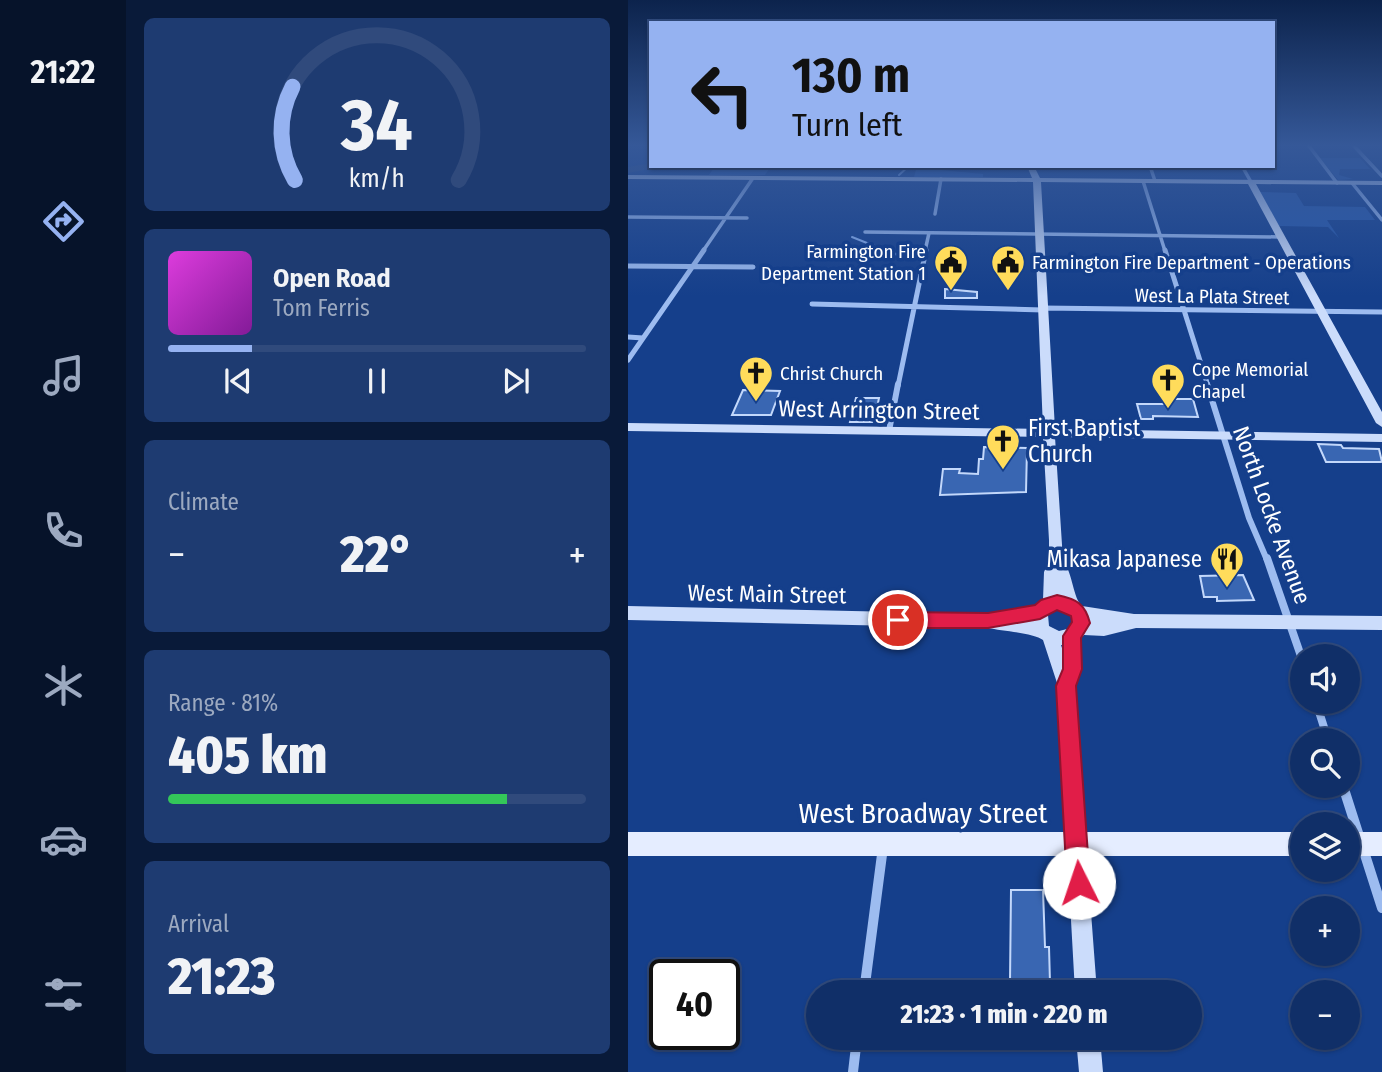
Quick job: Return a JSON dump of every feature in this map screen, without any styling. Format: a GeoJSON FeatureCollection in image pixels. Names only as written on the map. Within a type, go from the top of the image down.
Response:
{"type":"FeatureCollection","features":[{"type":"Feature","properties":{"kind":"main road"},"geometry":{"type":"LineString","coordinates":[[1038,196],[1056,561],[1051,572],[1045,632],[1056,651],[1057,670],[1066,686],[1085,980]]}},
{"type":"Feature","properties":{"kind":"main road"},"geometry":{"type":"LineString","coordinates":[[1259,196],[1382,423]]}},
{"type":"Feature","properties":{"kind":"main road","name":"West Arrington Street"},"geometry":{"type":"LineString","coordinates":[[628,428],[1382,438]]}},
{"type":"Feature","properties":{"kind":"main road"},"geometry":{"type":"LineString","coordinates":[[1056,561],[1064,573],[1075,620],[1073,669],[1066,686]]}},
{"type":"Feature","properties":{"kind":"main road","name":"West Main Street"},"geometry":{"type":"LineString","coordinates":[[988,621],[1046,608],[1075,620]]}},
{"type":"Feature","properties":{"kind":"main road","name":"West Main Street"},"geometry":{"type":"LineString","coordinates":[[628,613],[988,621],[1045,632],[1075,620]]}},
{"type":"Feature","properties":{"kind":"main road"},"geometry":{"type":"LineString","coordinates":[[1075,620],[1104,629],[1134,621],[1382,623]]}},
{"type":"Feature","properties":{"kind":"main road","name":"West Broadway Street"},"geometry":{"type":"LineString","coordinates":[[628,844],[1290,844]]}},
{"type":"Feature","properties":{"kind":"main road"},"geometry":{"type":"LineString","coordinates":[[1089,1050],[1091,1072]]}},
{"type":"Feature","properties":{"kind":"street"},"geometry":{"type":"LineString","coordinates":[[628,360],[741,196]]}},
{"type":"Feature","properties":{"kind":"street"},"geometry":{"type":"LineString","coordinates":[[935,214],[938,196]]}},
{"type":"Feature","properties":{"kind":"street","name":"North Locke Avenue"},"geometry":{"type":"LineString","coordinates":[[1148,196],[1249,518],[1297,644]]}},
{"type":"Feature","properties":{"kind":"street"},"geometry":{"type":"LineString","coordinates":[[1363,196],[1382,220]]}},
{"type":"Feature","properties":{"kind":"street"},"geometry":{"type":"LineString","coordinates":[[628,217],[747,218]]}},
{"type":"Feature","properties":{"kind":"street"},"geometry":{"type":"LineString","coordinates":[[865,232],[1281,237]]}},
{"type":"Feature","properties":{"kind":"street"},"geometry":{"type":"LineString","coordinates":[[889,431],[929,233]]}},
{"type":"Feature","properties":{"kind":"street"},"geometry":{"type":"LineString","coordinates":[[628,266],[753,267]]}},
{"type":"Feature","properties":{"kind":"street","name":"West La Plata Street"},"geometry":{"type":"LineString","coordinates":[[812,304],[914,308],[1382,312]]}},
{"type":"Feature","properties":{"kind":"street"},"geometry":{"type":"LineString","coordinates":[[628,337],[643,338]]}},
{"type":"Feature","properties":{"kind":"street"},"geometry":{"type":"LineString","coordinates":[[1347,798],[1382,908]]}},
{"type":"Feature","properties":{"kind":"street"},"geometry":{"type":"LineString","coordinates":[[866,980],[883,842]]}},
{"type":"Feature","properties":{"kind":"street"},"geometry":{"type":"LineString","coordinates":[[853,1072],[856,1050]]}},
{"type":"Feature","properties":{"kind":"shaded area"},"geometry":{"type":"Polygon","coordinates":[[[1262,196],[1298,196],[1304,206],[1365,207],[1375,220],[1327,220],[1339,238],[1328,227],[1279,226],[1262,196]]]}},
{"type":"Feature","properties":{"kind":"building","name":"Farmington Fire Department Station 1"},"geometry":{"type":"Polygon","coordinates":[[[945,289],[977,292],[977,298],[945,298],[945,289]]]}},
{"type":"Feature","properties":{"kind":"building","name":"Christ Church"},"geometry":{"type":"Polygon","coordinates":[[[743,390],[780,391],[771,415],[732,415],[743,390]]]}},
{"type":"Feature","properties":{"kind":"building"},"geometry":{"type":"Polygon","coordinates":[[[856,398],[879,398],[874,422],[850,422],[856,398]]]}},
{"type":"Feature","properties":{"kind":"building","name":"Cope Memorial Chapel"},"geometry":{"type":"Polygon","coordinates":[[[1168,399],[1193,399],[1198,417],[1153,416],[1153,419],[1141,419],[1137,404],[1169,404],[1168,399]]]}},
{"type":"Feature","properties":{"kind":"building"},"geometry":{"type":"Polygon","coordinates":[[[1318,444],[1379,449],[1382,462],[1326,462],[1318,444]]]}},
{"type":"Feature","properties":{"kind":"building","name":"First Baptist Church"},"geometry":{"type":"Polygon","coordinates":[[[984,447],[1027,448],[1026,492],[940,495],[943,469],[960,469],[959,473],[978,474],[979,459],[983,459],[984,447]]]}},
{"type":"Feature","properties":{"kind":"building","name":"Mikasa Japanese"},"geometry":{"type":"Polygon","coordinates":[[[1243,575],[1254,600],[1217,601],[1217,597],[1204,597],[1200,576],[1243,575]]]}},
{"type":"Feature","properties":{"kind":"building"},"geometry":{"type":"Polygon","coordinates":[[[1011,890],[1043,890],[1045,947],[1049,947],[1050,980],[1010,980],[1011,890]]]}},
{"type":"Feature","properties":{"kind":"waterway"},"geometry":{"type":"LineString","coordinates":[[852,237],[887,251]]}},
{"type":"Feature","properties":{"kind":"waterway"},"geometry":{"type":"LineString","coordinates":[[881,250],[910,258]]}},
{"type":"Feature","properties":{"kind":"place","name":"Farmington Fire Department Station 1"},"geometry":{"type":"Point","coordinates":[951,292]}},
{"type":"Feature","properties":{"kind":"place","name":"Farmington Fire Department - Operations"},"geometry":{"type":"Point","coordinates":[1008,292]}},
{"type":"Feature","properties":{"kind":"place","name":"Christ Church"},"geometry":{"type":"Point","coordinates":[756,403]}},
{"type":"Feature","properties":{"kind":"place","name":"Cope Memorial Chapel"},"geometry":{"type":"Point","coordinates":[1168,410]}},
{"type":"Feature","properties":{"kind":"place","name":"First Baptist Church"},"geometry":{"type":"Point","coordinates":[1003,471]}},
{"type":"Feature","properties":{"kind":"place","name":"Mikasa Japanese"},"geometry":{"type":"Point","coordinates":[1227,589]}},
{"type":"Feature","properties":{"kind":"route"},"geometry":{"type":"LineString","coordinates":[[898,620],[988,621],[997,617],[1040,612],[1051,603],[1070,605],[1078,612],[1081,623],[1070,643],[1073,669],[1066,686],[1079,883]]}}]}
